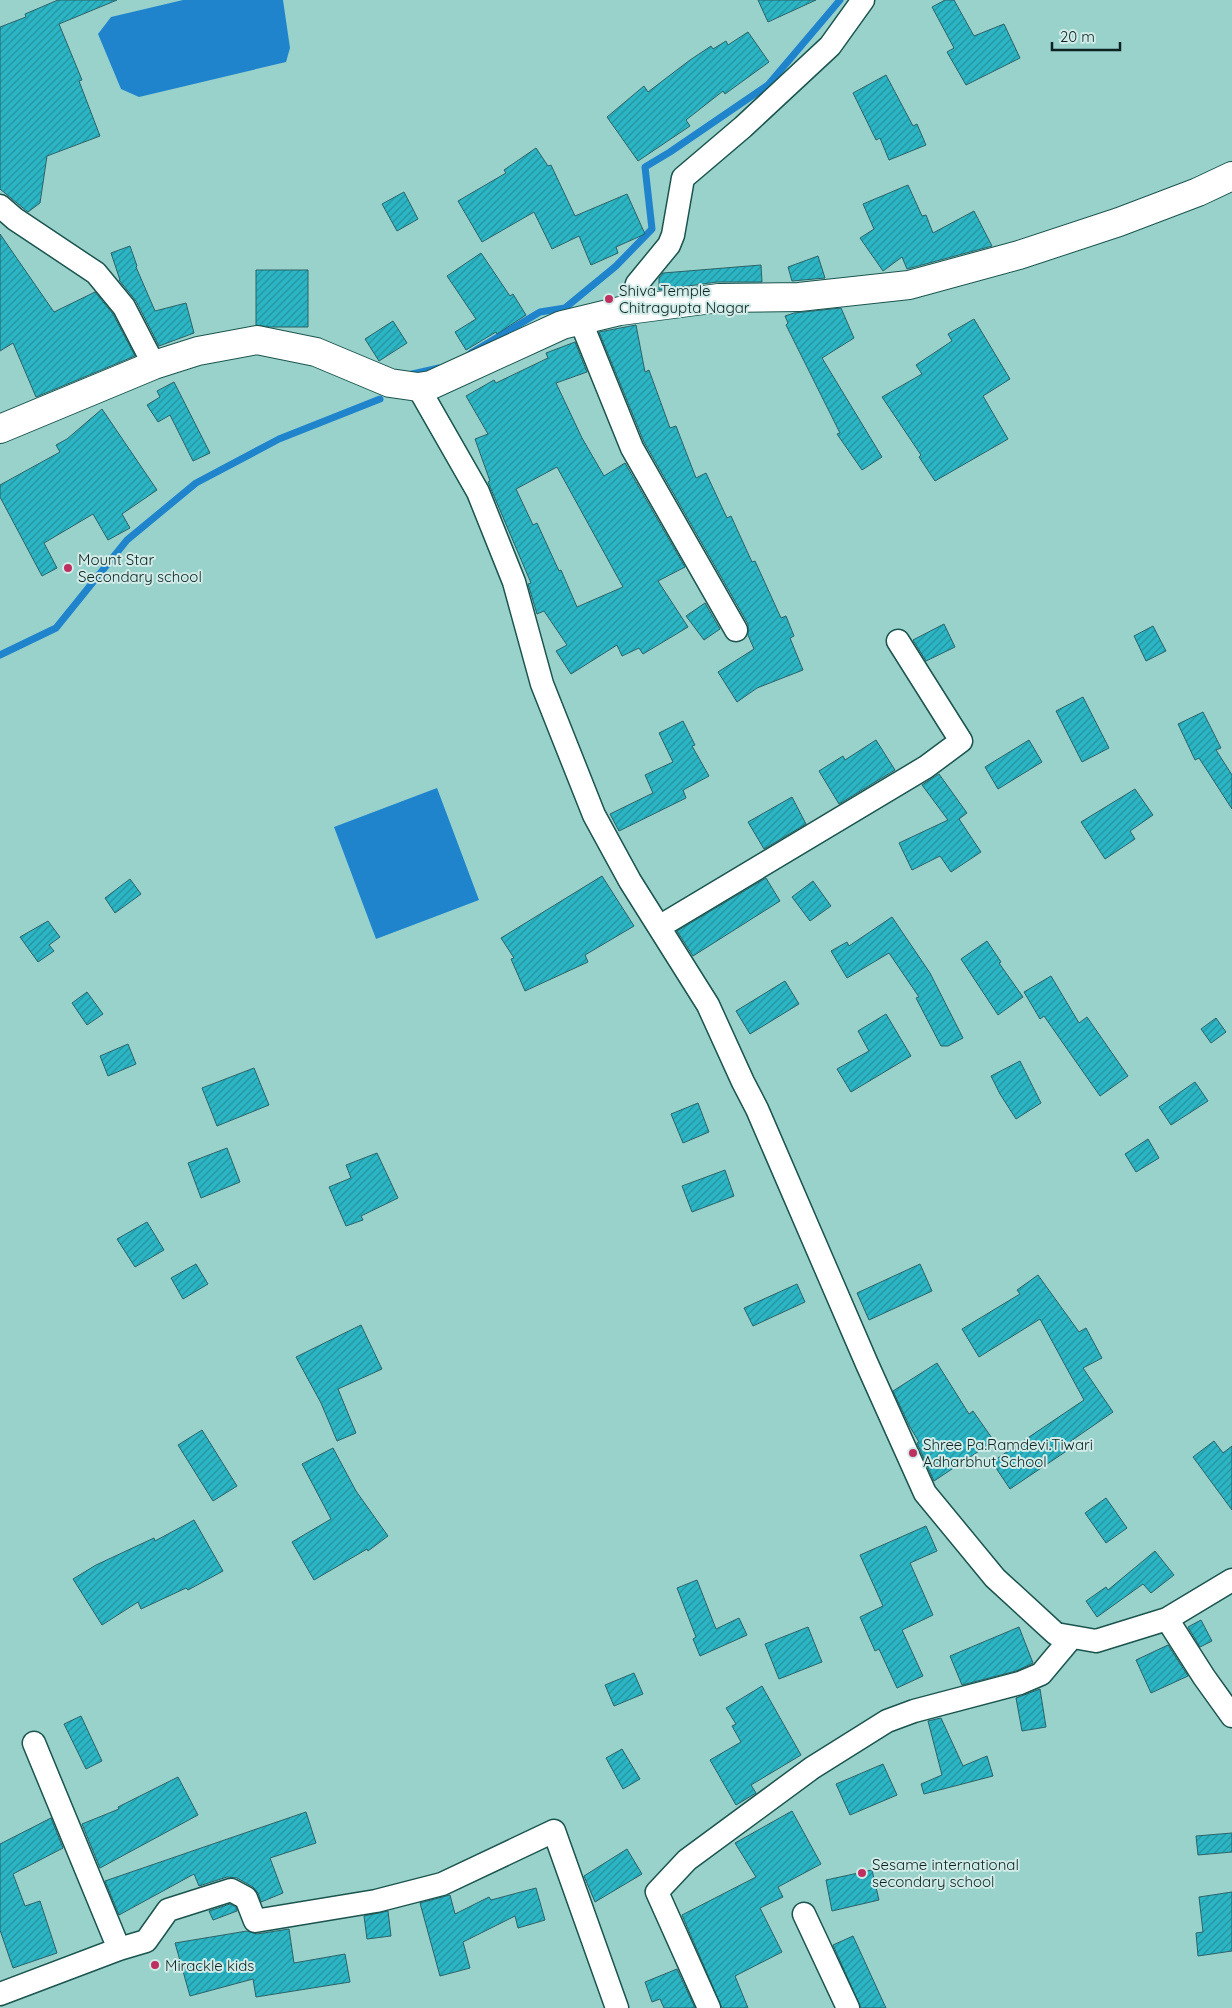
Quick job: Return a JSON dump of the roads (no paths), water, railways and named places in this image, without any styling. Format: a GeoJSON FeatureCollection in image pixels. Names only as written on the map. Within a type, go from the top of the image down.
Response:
{"type":"FeatureCollection","features":[{"type":"Feature","properties":{"kind":"street"},"geometry":{"type":"LineString","coordinates":[[629,310],[637,284],[669,245],[673,235],[683,178],[743,127],[830,46],[863,0]]}},
{"type":"Feature","properties":{"kind":"street"},"geometry":{"type":"LineString","coordinates":[[0,428],[154,365],[198,351],[257,340],[316,352],[390,383],[418,387],[431,385],[562,325],[629,310],[719,298],[799,297],[909,284],[1019,255],[1092,231],[1198,192],[1232,176]]}},
{"type":"Feature","properties":{"kind":"street"},"geometry":{"type":"LineString","coordinates":[[0,206],[96,274],[124,307],[154,365]]}},
{"type":"Feature","properties":{"kind":"street"},"geometry":{"type":"LineString","coordinates":[[581,322],[632,448],[736,630]]}},
{"type":"Feature","properties":{"kind":"street"},"geometry":{"type":"LineString","coordinates":[[418,387],[478,492],[514,582],[542,684],[594,815],[630,881],[708,1005],[742,1082],[758,1109],[867,1364],[926,1493],[995,1578],[1056,1634],[1096,1641],[1168,1619],[1232,1580]]}},
{"type":"Feature","properties":{"kind":"street"},"geometry":{"type":"LineString","coordinates":[[659,928],[926,767],[961,741],[898,640]]}},
{"type":"Feature","properties":{"kind":"street"},"geometry":{"type":"LineString","coordinates":[[1168,1619],[1204,1677],[1232,1716]]}},
{"type":"Feature","properties":{"kind":"street"},"geometry":{"type":"LineString","coordinates":[[709,2008],[657,1892],[687,1860],[812,1768],[887,1721],[914,1711],[1020,1683],[1041,1674],[1072,1636]]}},
{"type":"Feature","properties":{"kind":"street"},"geometry":{"type":"LineString","coordinates":[[34,1743],[119,1950]]}},
{"type":"Feature","properties":{"kind":"street"},"geometry":{"type":"LineString","coordinates":[[0,1994],[146,1941],[168,1910],[231,1890],[246,1898],[255,1921],[376,1901],[442,1884],[554,1831],[617,2008]]}},
{"type":"Feature","properties":{"kind":"street"},"geometry":{"type":"LineString","coordinates":[[804,1914],[848,2008]]}},
{"type":"Feature","properties":{"kind":"water"},"geometry":{"type":"Polygon","coordinates":[[[183,0],[283,0],[290,48],[286,62],[139,97],[121,89],[98,34],[111,17],[183,0]]]}},
{"type":"Feature","properties":{"kind":"water"},"geometry":{"type":"Polygon","coordinates":[[[437,788],[479,900],[376,939],[334,827],[437,788]]]}},
{"type":"Feature","properties":{"kind":"waterway"},"geometry":{"type":"LineString","coordinates":[[471,353],[540,312],[565,308],[616,266],[652,229],[645,167],[768,85],[840,0]]}},
{"type":"Feature","properties":{"kind":"waterway"},"geometry":{"type":"LineString","coordinates":[[408,375],[439,368]]}},
{"type":"Feature","properties":{"kind":"waterway"},"geometry":{"type":"LineString","coordinates":[[0,655],[56,628],[127,540],[196,483],[279,439],[380,399]]}},
{"type":"Feature","properties":{"kind":"place","name":"Shiva Temple Chitragupta Nagar"},"geometry":{"type":"Point","coordinates":[609,299]}},
{"type":"Feature","properties":{"kind":"place","name":"Mount Star Secondary school"},"geometry":{"type":"Point","coordinates":[68,568]}},
{"type":"Feature","properties":{"kind":"place","name":"Shree Pa.Ramdevi.Tiwari Adharbhut School"},"geometry":{"type":"Point","coordinates":[913,1453]}},
{"type":"Feature","properties":{"kind":"place","name":"Sesame international secondary school"},"geometry":{"type":"Point","coordinates":[862,1873]}},
{"type":"Feature","properties":{"kind":"place","name":"Mirackle kids"},"geometry":{"type":"Point","coordinates":[155,1965]}}]}
